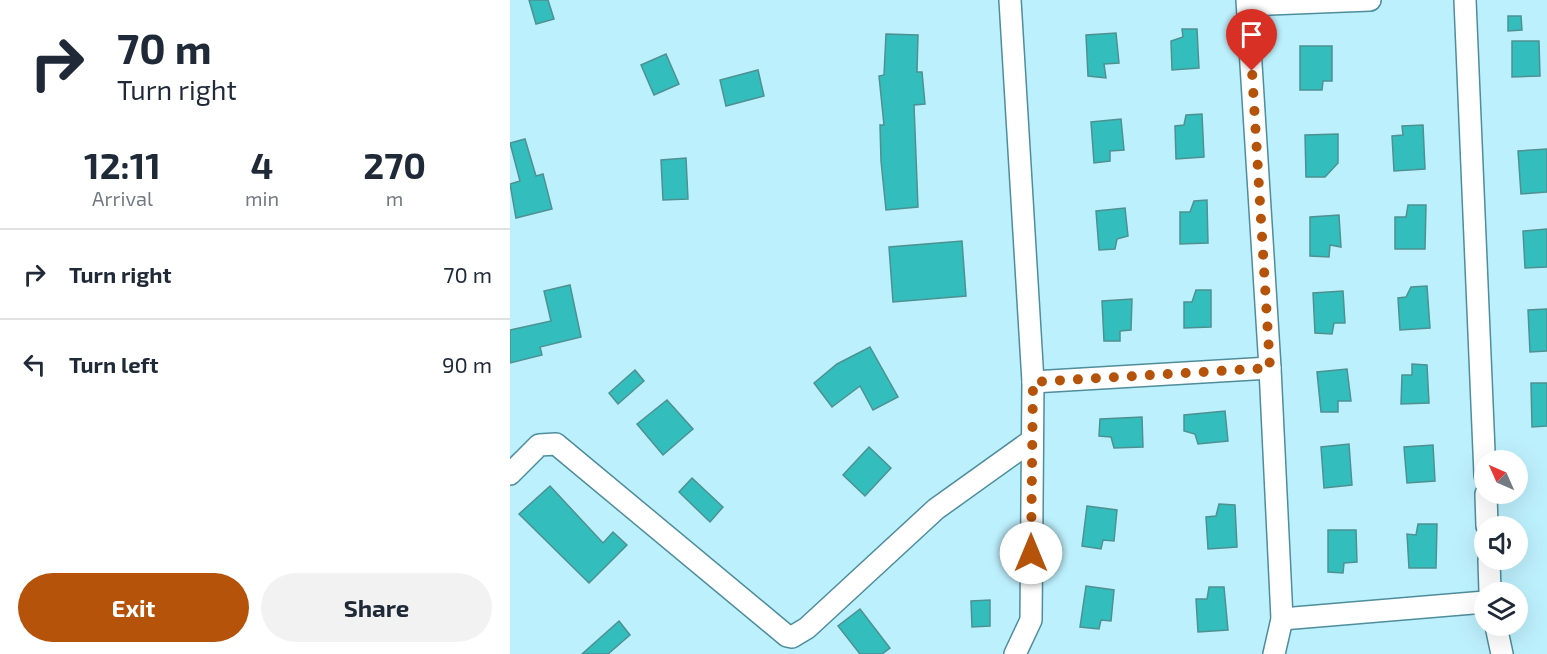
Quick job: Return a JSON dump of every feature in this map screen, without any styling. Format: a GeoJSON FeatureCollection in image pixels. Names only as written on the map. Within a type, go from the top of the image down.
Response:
{"type":"FeatureCollection","features":[{"type":"Feature","properties":{"kind":"street"},"geometry":{"type":"LineString","coordinates":[[1010,0],[1033,382],[1031,620],[1015,654]]}},
{"type":"Feature","properties":{"kind":"street"},"geometry":{"type":"LineString","coordinates":[[1274,654],[1282,619],[1270,368],[1248,3],[1370,0]]}},
{"type":"Feature","properties":{"kind":"street"},"geometry":{"type":"LineString","coordinates":[[1465,0],[1484,450]]}},
{"type":"Feature","properties":{"kind":"street"},"geometry":{"type":"LineString","coordinates":[[1033,382],[1270,368]]}},
{"type":"Feature","properties":{"kind":"street"},"geometry":{"type":"LineString","coordinates":[[510,474],[539,445],[556,444],[786,636],[792,637],[807,628],[936,509],[1031,441]]}},
{"type":"Feature","properties":{"kind":"street"},"geometry":{"type":"LineString","coordinates":[[1282,619],[1474,603]]}},
{"type":"Feature","properties":{"kind":"street"},"geometry":{"type":"LineString","coordinates":[[1498,636],[1502,654]]}},
{"type":"Feature","properties":{"kind":"building"},"geometry":{"type":"Polygon","coordinates":[[[529,0],[548,0],[554,19],[536,24],[529,0]]]}},
{"type":"Feature","properties":{"kind":"building"},"geometry":{"type":"Polygon","coordinates":[[[1508,16],[1521,16],[1522,30],[1508,31],[1508,16]]]}},
{"type":"Feature","properties":{"kind":"building"},"geometry":{"type":"Polygon","coordinates":[[[1182,29],[1197,29],[1199,68],[1172,70],[1171,41],[1183,37],[1182,29]]]}},
{"type":"Feature","properties":{"kind":"building"},"geometry":{"type":"Polygon","coordinates":[[[1116,33],[1119,63],[1104,64],[1106,78],[1088,76],[1086,35],[1116,33]]]}},
{"type":"Feature","properties":{"kind":"building"},"geometry":{"type":"Polygon","coordinates":[[[886,34],[918,35],[917,72],[922,72],[925,104],[914,105],[918,207],[886,210],[880,125],[884,125],[879,76],[884,75],[886,34]]]}},
{"type":"Feature","properties":{"kind":"building"},"geometry":{"type":"Polygon","coordinates":[[[1512,41],[1539,41],[1540,76],[1512,77],[1512,41]]]}},
{"type":"Feature","properties":{"kind":"building"},"geometry":{"type":"Polygon","coordinates":[[[1300,46],[1332,46],[1332,81],[1323,81],[1322,90],[1300,90],[1300,46]]]}},
{"type":"Feature","properties":{"kind":"building"},"geometry":{"type":"Polygon","coordinates":[[[666,54],[679,84],[654,95],[641,65],[666,54]]]}},
{"type":"Feature","properties":{"kind":"building"},"geometry":{"type":"Polygon","coordinates":[[[758,70],[764,96],[726,106],[720,80],[758,70]]]}},
{"type":"Feature","properties":{"kind":"building"},"geometry":{"type":"Polygon","coordinates":[[[1202,114],[1204,157],[1176,159],[1175,126],[1184,125],[1186,115],[1202,114]]]}},
{"type":"Feature","properties":{"kind":"building"},"geometry":{"type":"Polygon","coordinates":[[[1121,119],[1124,150],[1110,151],[1110,161],[1094,163],[1091,122],[1121,119]]]}},
{"type":"Feature","properties":{"kind":"building"},"geometry":{"type":"Polygon","coordinates":[[[1423,125],[1425,169],[1394,171],[1392,136],[1403,135],[1402,126],[1423,125]]]}},
{"type":"Feature","properties":{"kind":"building"},"geometry":{"type":"Polygon","coordinates":[[[1338,134],[1338,163],[1325,177],[1306,177],[1305,135],[1338,134]]]}},
{"type":"Feature","properties":{"kind":"building"},"geometry":{"type":"Polygon","coordinates":[[[525,139],[536,176],[543,174],[552,209],[516,218],[510,184],[520,181],[510,143],[525,139]]]}},
{"type":"Feature","properties":{"kind":"building"},"geometry":{"type":"Polygon","coordinates":[[[1547,149],[1547,192],[1521,194],[1518,151],[1547,149]]]}},
{"type":"Feature","properties":{"kind":"building"},"geometry":{"type":"Polygon","coordinates":[[[686,158],[688,199],[663,200],[661,160],[686,158]]]}},
{"type":"Feature","properties":{"kind":"building"},"geometry":{"type":"Polygon","coordinates":[[[1207,200],[1208,243],[1180,244],[1180,212],[1190,212],[1194,201],[1207,200]]]}},
{"type":"Feature","properties":{"kind":"building"},"geometry":{"type":"Polygon","coordinates":[[[1408,205],[1426,205],[1425,249],[1395,249],[1395,217],[1406,217],[1408,205]]]}},
{"type":"Feature","properties":{"kind":"building"},"geometry":{"type":"Polygon","coordinates":[[[1125,208],[1128,236],[1117,239],[1115,249],[1099,250],[1096,211],[1125,208]]]}},
{"type":"Feature","properties":{"kind":"building"},"geometry":{"type":"Polygon","coordinates":[[[1339,215],[1341,247],[1330,245],[1329,257],[1310,256],[1310,217],[1339,215]]]}},
{"type":"Feature","properties":{"kind":"building"},"geometry":{"type":"Polygon","coordinates":[[[1547,229],[1547,267],[1525,268],[1523,231],[1547,229]]]}},
{"type":"Feature","properties":{"kind":"building"},"geometry":{"type":"Polygon","coordinates":[[[962,241],[966,296],[893,302],[889,247],[962,241]]]}},
{"type":"Feature","properties":{"kind":"building"},"geometry":{"type":"Polygon","coordinates":[[[570,285],[581,337],[540,347],[542,355],[510,363],[510,330],[551,321],[544,291],[570,285]]]}},
{"type":"Feature","properties":{"kind":"building"},"geometry":{"type":"Polygon","coordinates":[[[1427,286],[1430,328],[1400,330],[1398,298],[1406,297],[1411,287],[1427,286]]]}},
{"type":"Feature","properties":{"kind":"building"},"geometry":{"type":"Polygon","coordinates":[[[1196,290],[1211,290],[1211,327],[1184,328],[1184,302],[1192,302],[1196,290]]]}},
{"type":"Feature","properties":{"kind":"building"},"geometry":{"type":"Polygon","coordinates":[[[1343,291],[1345,323],[1334,323],[1332,334],[1315,333],[1313,293],[1343,291]]]}},
{"type":"Feature","properties":{"kind":"building"},"geometry":{"type":"Polygon","coordinates":[[[1132,299],[1131,330],[1120,331],[1120,341],[1104,341],[1102,301],[1132,299]]]}},
{"type":"Feature","properties":{"kind":"building"},"geometry":{"type":"Polygon","coordinates":[[[1547,309],[1547,351],[1530,352],[1528,310],[1547,309]]]}},
{"type":"Feature","properties":{"kind":"building"},"geometry":{"type":"Polygon","coordinates":[[[870,347],[898,397],[873,410],[860,386],[832,407],[814,383],[837,364],[870,347]]]}},
{"type":"Feature","properties":{"kind":"building"},"geometry":{"type":"Polygon","coordinates":[[[1412,364],[1427,365],[1429,403],[1401,404],[1402,375],[1412,375],[1412,364]]]}},
{"type":"Feature","properties":{"kind":"building"},"geometry":{"type":"Polygon","coordinates":[[[1347,369],[1351,401],[1338,401],[1338,412],[1321,412],[1317,372],[1347,369]]]}},
{"type":"Feature","properties":{"kind":"building"},"geometry":{"type":"Polygon","coordinates":[[[635,370],[644,381],[618,404],[609,393],[635,370]]]}},
{"type":"Feature","properties":{"kind":"building"},"geometry":{"type":"Polygon","coordinates":[[[1531,383],[1547,383],[1547,426],[1532,427],[1531,383]]]}},
{"type":"Feature","properties":{"kind":"building"},"geometry":{"type":"Polygon","coordinates":[[[667,400],[693,429],[663,455],[637,424],[667,400]]]}},
{"type":"Feature","properties":{"kind":"building"},"geometry":{"type":"Polygon","coordinates":[[[1225,411],[1228,441],[1198,444],[1195,434],[1184,431],[1184,415],[1225,411]]]}},
{"type":"Feature","properties":{"kind":"building"},"geometry":{"type":"Polygon","coordinates":[[[1142,417],[1143,447],[1114,448],[1111,437],[1099,436],[1100,419],[1142,417]]]}},
{"type":"Feature","properties":{"kind":"building"},"geometry":{"type":"Polygon","coordinates":[[[1349,444],[1352,485],[1324,488],[1321,447],[1349,444]]]}},
{"type":"Feature","properties":{"kind":"building"},"geometry":{"type":"Polygon","coordinates":[[[1433,445],[1435,481],[1407,483],[1404,447],[1433,445]]]}},
{"type":"Feature","properties":{"kind":"building"},"geometry":{"type":"Polygon","coordinates":[[[869,447],[891,468],[865,496],[843,475],[869,447]]]}},
{"type":"Feature","properties":{"kind":"building"},"geometry":{"type":"Polygon","coordinates":[[[692,478],[723,507],[710,522],[679,492],[692,478]]]}},
{"type":"Feature","properties":{"kind":"building"},"geometry":{"type":"Polygon","coordinates":[[[550,486],[603,543],[613,532],[627,545],[589,583],[519,514],[550,486]]]}},
{"type":"Feature","properties":{"kind":"building"},"geometry":{"type":"Polygon","coordinates":[[[1219,504],[1235,505],[1237,547],[1208,549],[1206,517],[1216,516],[1219,504]]]}},
{"type":"Feature","properties":{"kind":"building"},"geometry":{"type":"Polygon","coordinates":[[[1087,506],[1117,510],[1114,541],[1103,540],[1101,549],[1082,546],[1087,506]]]}},
{"type":"Feature","properties":{"kind":"building"},"geometry":{"type":"Polygon","coordinates":[[[1418,524],[1437,524],[1436,568],[1409,568],[1407,534],[1416,535],[1418,524]]]}},
{"type":"Feature","properties":{"kind":"building"},"geometry":{"type":"Polygon","coordinates":[[[1328,530],[1356,530],[1357,562],[1344,563],[1343,573],[1328,572],[1328,530]]]}},
{"type":"Feature","properties":{"kind":"building"},"geometry":{"type":"Polygon","coordinates":[[[1086,586],[1114,590],[1111,621],[1101,620],[1099,629],[1080,627],[1086,586]]]}},
{"type":"Feature","properties":{"kind":"building"},"geometry":{"type":"Polygon","coordinates":[[[1209,587],[1224,587],[1228,630],[1198,632],[1196,599],[1207,599],[1209,587]]]}},
{"type":"Feature","properties":{"kind":"building"},"geometry":{"type":"Polygon","coordinates":[[[990,600],[990,626],[972,627],[971,601],[990,600]]]}},
{"type":"Feature","properties":{"kind":"building"},"geometry":{"type":"Polygon","coordinates":[[[860,609],[890,648],[882,654],[860,654],[838,626],[860,609]]]}},
{"type":"Feature","properties":{"kind":"building"},"geometry":{"type":"Polygon","coordinates":[[[619,621],[630,635],[608,654],[582,654],[619,621]]]}},
{"type":"Feature","properties":{"kind":"route"},"geometry":{"type":"LineString","coordinates":[[1031,553],[1033,382],[1270,368],[1252,71]]}}]}
